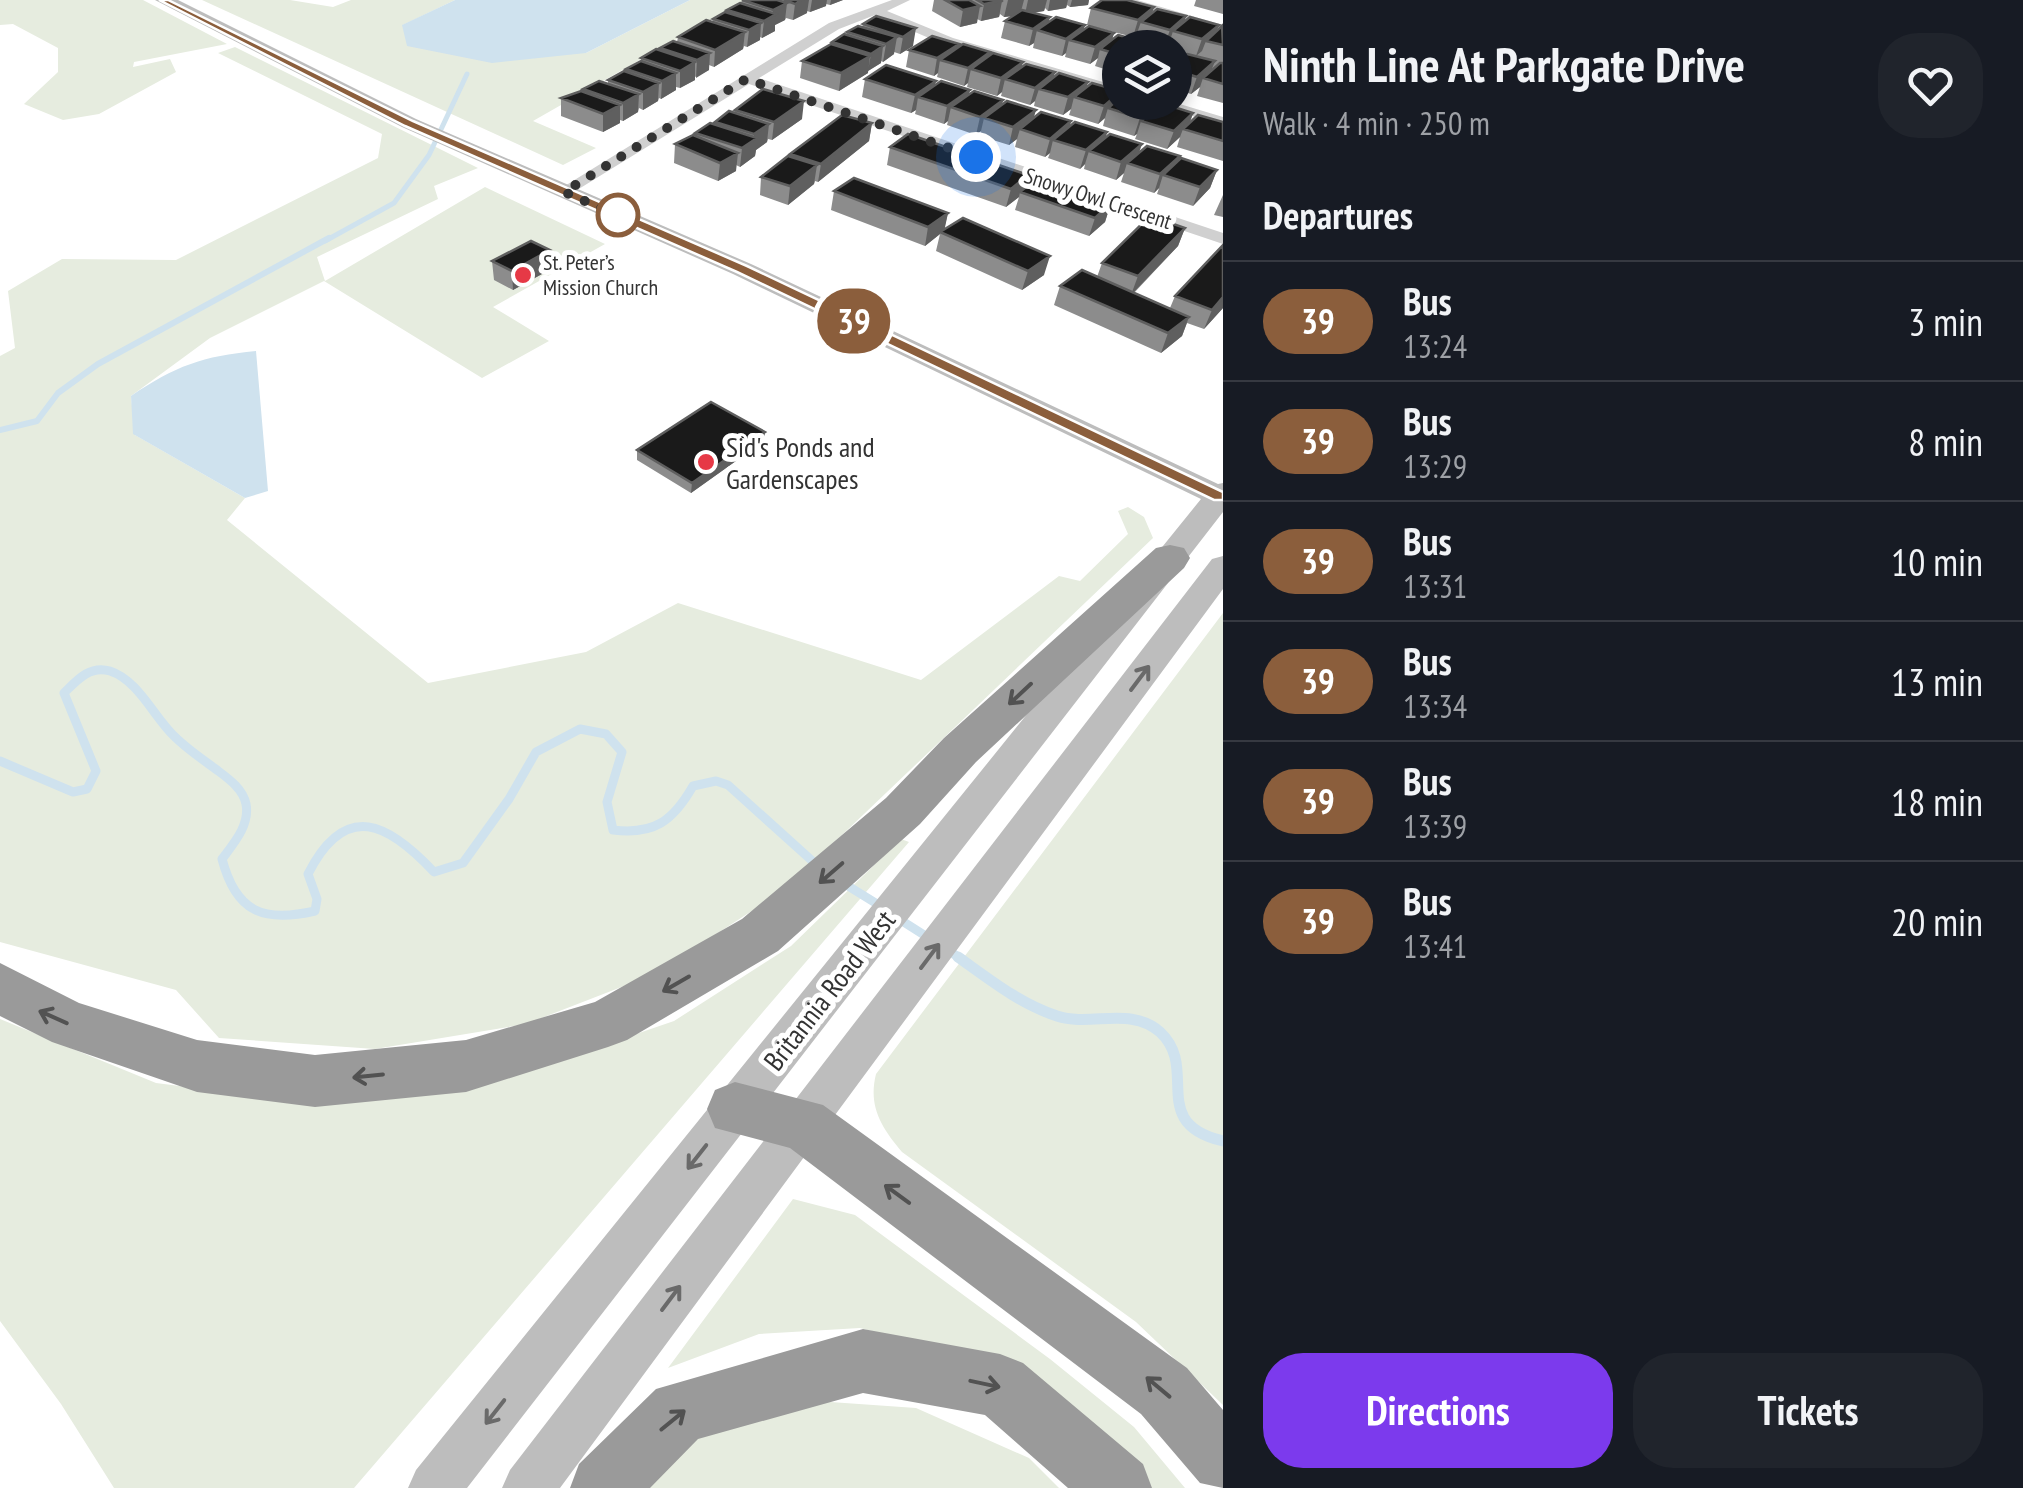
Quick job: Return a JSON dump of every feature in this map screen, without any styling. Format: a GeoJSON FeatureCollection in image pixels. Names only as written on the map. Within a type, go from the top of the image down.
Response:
{"type":"FeatureCollection","features":[{"type":"Feature","properties":{"kind":"highway"},"geometry":{"type":"LineString","coordinates":[[0,986],[30,1007],[70,1025],[196,1066],[315,1082],[466,1066],[608,1023],[760,934],[903,811],[960,750],[1170,558]]}},
{"type":"Feature","properties":{"kind":"highway"},"geometry":{"type":"LineString","coordinates":[[735,1109],[803,1124],[1164,1391],[1223,1460]]}},
{"type":"Feature","properties":{"kind":"highway"},"geometry":{"type":"LineString","coordinates":[[603,1488],[679,1412],[863,1361],[1000,1386],[1119,1488]]}},
{"type":"Feature","properties":{"kind":"main road"},"geometry":{"type":"LineString","coordinates":[[164,0],[409,123],[924,353],[1222,496]]}},
{"type":"Feature","properties":{"kind":"main road","name":"Britannia Road West"},"geometry":{"type":"LineString","coordinates":[[434,1488],[1222,496]]}},
{"type":"Feature","properties":{"kind":"main road"},"geometry":{"type":"LineString","coordinates":[[528,1488],[1223,567]]}},
{"type":"Feature","properties":{"kind":"street"},"geometry":{"type":"LineString","coordinates":[[564,192],[834,26],[904,0]]}},
{"type":"Feature","properties":{"kind":"street"},"geometry":{"type":"LineString","coordinates":[[1123,0],[1223,29]]}},
{"type":"Feature","properties":{"kind":"street"},"geometry":{"type":"LineString","coordinates":[[873,10],[948,40],[1102,87]]}},
{"type":"Feature","properties":{"kind":"street","name":"Snowy Owl Crescent"},"geometry":{"type":"LineString","coordinates":[[746,79],[1223,239]]}},
{"type":"Feature","properties":{"kind":"street"},"geometry":{"type":"LineString","coordinates":[[1192,113],[1223,122]]}},
{"type":"Feature","properties":{"kind":"shaded area"},"geometry":{"type":"Polygon","coordinates":[[[0,0],[143,0],[227,44],[134,62],[133,67],[170,59],[176,72],[99,114],[63,120],[24,104],[58,72],[58,48],[13,24],[0,25],[0,0]]]}},
{"type":"Feature","properties":{"kind":"shaded area"},"geometry":{"type":"Polygon","coordinates":[[[202,0],[290,0],[333,7],[351,0],[455,0],[403,25],[586,53],[690,0],[745,0],[533,121],[596,148],[563,165],[202,0]]]}},
{"type":"Feature","properties":{"kind":"shaded area"},"geometry":{"type":"Polygon","coordinates":[[[235,47],[478,168],[434,186],[438,199],[317,257],[325,281],[485,187],[605,244],[493,307],[549,341],[482,378],[324,281],[210,338],[131,396],[135,435],[245,498],[227,520],[428,683],[586,652],[678,603],[921,680],[1059,576],[1080,581],[1128,534],[1118,511],[1128,507],[1144,517],[1153,538],[842,835],[764,903],[655,974],[526,1024],[375,1049],[219,1038],[176,990],[0,942],[0,356],[15,348],[8,291],[62,259],[176,260],[378,158],[382,134],[218,53],[235,47]]]}},
{"type":"Feature","properties":{"kind":"shaded area"},"geometry":{"type":"Polygon","coordinates":[[[1223,613],[1223,1405],[1136,1322],[902,1152],[882,1125],[875,1106],[874,1086],[876,1074],[1223,613]]]}},
{"type":"Feature","properties":{"kind":"shaded area"},"geometry":{"type":"Polygon","coordinates":[[[901,839],[909,842],[354,1488],[114,1488],[61,1404],[0,1321],[0,1019],[156,1083],[306,1102],[499,1081],[674,1021],[791,946],[901,839]]]}},
{"type":"Feature","properties":{"kind":"shaded area"},"geometry":{"type":"Polygon","coordinates":[[[793,1199],[855,1215],[1050,1359],[1134,1427],[1185,1488],[1149,1488],[967,1355],[860,1328],[759,1334],[668,1368],[793,1199]]]}},
{"type":"Feature","properties":{"kind":"shaded area"},"geometry":{"type":"Polygon","coordinates":[[[802,1400],[916,1408],[1029,1458],[1059,1488],[634,1488],[703,1434],[802,1400]]]}},
{"type":"Feature","properties":{"kind":"water"},"geometry":{"type":"Polygon","coordinates":[[[455,0],[690,0],[586,53],[492,63],[407,46],[402,25],[455,0]]]}},
{"type":"Feature","properties":{"kind":"water"},"geometry":{"type":"Polygon","coordinates":[[[256,351],[268,491],[245,498],[133,434],[131,396],[190,364],[256,351]]]}},
{"type":"Feature","properties":{"kind":"building"},"geometry":{"type":"Polygon","coordinates":[[[742,0],[777,0],[787,3],[773,10],[742,0]]]}},
{"type":"Feature","properties":{"kind":"building"},"geometry":{"type":"Polygon","coordinates":[[[945,0],[969,0],[980,6],[963,10],[945,0]]]}},
{"type":"Feature","properties":{"kind":"building"},"geometry":{"type":"Polygon","coordinates":[[[1102,0],[1127,0],[1154,7],[1138,20],[1091,8],[1102,0]]]}},
{"type":"Feature","properties":{"kind":"building"},"geometry":{"type":"Polygon","coordinates":[[[740,3],[776,14],[764,21],[727,10],[740,3]]]}},
{"type":"Feature","properties":{"kind":"building"},"geometry":{"type":"Polygon","coordinates":[[[1157,9],[1186,16],[1170,30],[1141,22],[1157,9]]]}},
{"type":"Feature","properties":{"kind":"building"},"geometry":{"type":"Polygon","coordinates":[[[1022,10],[1050,17],[1033,29],[1005,21],[1022,10]]]}},
{"type":"Feature","properties":{"kind":"building"},"geometry":{"type":"Polygon","coordinates":[[[725,12],[761,23],[749,30],[713,19],[725,12]]]}},
{"type":"Feature","properties":{"kind":"building"},"geometry":{"type":"Polygon","coordinates":[[[876,16],[916,28],[903,37],[863,24],[876,16]]]}},
{"type":"Feature","properties":{"kind":"building"},"geometry":{"type":"Polygon","coordinates":[[[1056,17],[1085,25],[1066,39],[1037,30],[1056,17]]]}},
{"type":"Feature","properties":{"kind":"building"},"geometry":{"type":"Polygon","coordinates":[[[1190,17],[1219,25],[1202,39],[1192,36],[1192,30],[1174,30],[1190,17]]]}},
{"type":"Feature","properties":{"kind":"building"},"geometry":{"type":"Polygon","coordinates":[[[706,20],[745,32],[715,50],[678,37],[706,20]]]}},
{"type":"Feature","properties":{"kind":"building"},"geometry":{"type":"Polygon","coordinates":[[[858,26],[897,37],[886,44],[847,32],[858,26]]]}},
{"type":"Feature","properties":{"kind":"building"},"geometry":{"type":"Polygon","coordinates":[[[1089,26],[1103,30],[1102,42],[1095,47],[1069,40],[1089,26]]]}},
{"type":"Feature","properties":{"kind":"building"},"geometry":{"type":"Polygon","coordinates":[[[1222,26],[1223,45],[1206,41],[1222,26]]]}},
{"type":"Feature","properties":{"kind":"building"},"geometry":{"type":"Polygon","coordinates":[[[844,34],[883,46],[871,54],[832,42],[844,34]]]}},
{"type":"Feature","properties":{"kind":"building"},"geometry":{"type":"Polygon","coordinates":[[[932,36],[959,44],[937,58],[909,50],[932,36]]]}},
{"type":"Feature","properties":{"kind":"building"},"geometry":{"type":"Polygon","coordinates":[[[673,41],[710,53],[697,60],[660,48],[673,41]]]}},
{"type":"Feature","properties":{"kind":"building"},"geometry":{"type":"Polygon","coordinates":[[[831,44],[870,56],[841,73],[802,61],[831,44]]]}},
{"type":"Feature","properties":{"kind":"building"},"geometry":{"type":"Polygon","coordinates":[[[963,44],[990,52],[968,68],[940,60],[963,44]]]}},
{"type":"Feature","properties":{"kind":"building"},"geometry":{"type":"Polygon","coordinates":[[[656,49],[695,62],[680,71],[641,58],[656,49]]]}},
{"type":"Feature","properties":{"kind":"building"},"geometry":{"type":"Polygon","coordinates":[[[993,53],[1023,62],[1001,78],[971,69],[993,53]]]}},
{"type":"Feature","properties":{"kind":"building"},"geometry":{"type":"Polygon","coordinates":[[[1192,55],[1215,61],[1197,77],[1192,75],[1192,55]]]}},
{"type":"Feature","properties":{"kind":"building"},"geometry":{"type":"Polygon","coordinates":[[[641,61],[676,73],[662,81],[626,69],[641,61]]]}},
{"type":"Feature","properties":{"kind":"building"},"geometry":{"type":"Polygon","coordinates":[[[1220,63],[1223,84],[1203,78],[1220,63]]]}},
{"type":"Feature","properties":{"kind":"building"},"geometry":{"type":"Polygon","coordinates":[[[1026,64],[1055,72],[1035,88],[1005,79],[1026,64]]]}},
{"type":"Feature","properties":{"kind":"building"},"geometry":{"type":"Polygon","coordinates":[[[886,65],[936,81],[915,95],[865,79],[886,65]]]}},
{"type":"Feature","properties":{"kind":"building"},"geometry":{"type":"Polygon","coordinates":[[[624,71],[659,83],[643,92],[608,80],[624,71]]]}},
{"type":"Feature","properties":{"kind":"building"},"geometry":{"type":"Polygon","coordinates":[[[1059,73],[1088,82],[1068,97],[1039,89],[1059,73]]]}},
{"type":"Feature","properties":{"kind":"building"},"geometry":{"type":"Polygon","coordinates":[[[599,81],[639,94],[623,103],[583,89],[599,81]]]}},
{"type":"Feature","properties":{"kind":"building"},"geometry":{"type":"Polygon","coordinates":[[[941,81],[970,90],[947,106],[918,97],[941,81]]]}},
{"type":"Feature","properties":{"kind":"building"},"geometry":{"type":"Polygon","coordinates":[[[1092,83],[1102,86],[1102,105],[1074,97],[1092,83]]]}},
{"type":"Feature","properties":{"kind":"building"},"geometry":{"type":"Polygon","coordinates":[[[763,89],[804,101],[774,122],[735,110],[763,89]]]}},
{"type":"Feature","properties":{"kind":"building"},"geometry":{"type":"Polygon","coordinates":[[[581,91],[620,105],[603,114],[561,98],[581,91]]]}},
{"type":"Feature","properties":{"kind":"building"},"geometry":{"type":"Polygon","coordinates":[[[974,91],[1003,100],[980,117],[951,107],[974,91]]]}},
{"type":"Feature","properties":{"kind":"building"},"geometry":{"type":"Polygon","coordinates":[[[1007,101],[1036,110],[1013,127],[984,118],[1007,101]]]}},
{"type":"Feature","properties":{"kind":"building"},"geometry":{"type":"Polygon","coordinates":[[[729,111],[769,124],[754,134],[715,122],[729,111]]]}},
{"type":"Feature","properties":{"kind":"building"},"geometry":{"type":"Polygon","coordinates":[[[1041,112],[1071,121],[1050,139],[1020,129],[1041,112]]]}},
{"type":"Feature","properties":{"kind":"building"},"geometry":{"type":"Polygon","coordinates":[[[842,115],[872,123],[821,164],[790,154],[842,115]]]}},
{"type":"Feature","properties":{"kind":"building"},"geometry":{"type":"Polygon","coordinates":[[[1198,115],[1223,122],[1223,141],[1183,129],[1198,115]]]}},
{"type":"Feature","properties":{"kind":"building"},"geometry":{"type":"Polygon","coordinates":[[[1142,120],[1186,120],[1174,131],[1142,120]]]}},
{"type":"Feature","properties":{"kind":"building"},"geometry":{"type":"Polygon","coordinates":[[[1075,122],[1107,132],[1086,150],[1053,140],[1075,122]]]}},
{"type":"Feature","properties":{"kind":"building"},"geometry":{"type":"Polygon","coordinates":[[[710,123],[757,138],[742,148],[695,133],[710,123]]]}},
{"type":"Feature","properties":{"kind":"building"},"geometry":{"type":"Polygon","coordinates":[[[908,134],[1028,175],[1011,189],[890,147],[908,134]]]}},
{"type":"Feature","properties":{"kind":"building"},"geometry":{"type":"Polygon","coordinates":[[[1110,134],[1142,144],[1121,162],[1089,151],[1110,134]]]}},
{"type":"Feature","properties":{"kind":"building"},"geometry":{"type":"Polygon","coordinates":[[[693,135],[738,153],[720,163],[675,144],[693,135]]]}},
{"type":"Feature","properties":{"kind":"building"},"geometry":{"type":"Polygon","coordinates":[[[1147,146],[1180,156],[1160,174],[1127,163],[1147,146]]]}},
{"type":"Feature","properties":{"kind":"building"},"geometry":{"type":"Polygon","coordinates":[[[788,156],[817,165],[790,186],[761,177],[788,156]]]}},
{"type":"Feature","properties":{"kind":"building"},"geometry":{"type":"Polygon","coordinates":[[[1181,158],[1217,170],[1200,187],[1163,175],[1181,158]]]}},
{"type":"Feature","properties":{"kind":"building"},"geometry":{"type":"Polygon","coordinates":[[[854,178],[948,213],[928,227],[834,191],[854,178]]]}},
{"type":"Feature","properties":{"kind":"building"},"geometry":{"type":"Polygon","coordinates":[[[1037,178],[1111,203],[1095,218],[1020,192],[1037,178]]]}},
{"type":"Feature","properties":{"kind":"building"},"geometry":{"type":"Polygon","coordinates":[[[1150,216],[1185,228],[1138,276],[1102,263],[1150,216]]]}},
{"type":"Feature","properties":{"kind":"building"},"geometry":{"type":"Polygon","coordinates":[[[963,218],[1050,256],[1028,271],[940,232],[963,218]]]}},
{"type":"Feature","properties":{"kind":"building"},"geometry":{"type":"Polygon","coordinates":[[[531,241],[550,250],[512,271],[492,261],[531,241]]]}},
{"type":"Feature","properties":{"kind":"building"},"geometry":{"type":"Polygon","coordinates":[[[1223,245],[1223,297],[1212,310],[1175,296],[1223,245]]]}},
{"type":"Feature","properties":{"kind":"building"},"geometry":{"type":"Polygon","coordinates":[[[1082,270],[1189,317],[1168,333],[1060,286],[1082,270]]]}},
{"type":"Feature","properties":{"kind":"building"},"geometry":{"type":"Polygon","coordinates":[[[711,402],[765,432],[692,483],[637,450],[711,402]]]}},
{"type":"Feature","properties":{"kind":"waterway"},"geometry":{"type":"LineString","coordinates":[[325,241],[394,203],[429,155],[467,74]]}},
{"type":"Feature","properties":{"kind":"waterway"},"geometry":{"type":"LineString","coordinates":[[0,430],[37,421],[58,393],[98,364],[329,238]]}},
{"type":"Feature","properties":{"kind":"waterway"},"geometry":{"type":"LineString","coordinates":[[0,761],[73,792],[87,789],[96,771],[64,693],[90,672],[103,670],[120,676],[174,736],[242,794],[246,819],[222,859],[235,891],[244,902],[266,914],[315,911],[317,899],[308,874],[322,850],[337,835],[353,828],[384,832],[434,872],[463,863],[509,799],[536,752],[580,729],[606,734],[622,752],[607,802],[613,830],[651,828],[670,817],[693,786],[716,781],[728,785],[819,867]]}},
{"type":"Feature","properties":{"kind":"waterway"},"geometry":{"type":"LineString","coordinates":[[840,881],[882,907]]}},
{"type":"Feature","properties":{"kind":"waterway"},"geometry":{"type":"LineString","coordinates":[[899,919],[932,940]]}},
{"type":"Feature","properties":{"kind":"waterway"},"geometry":{"type":"LineString","coordinates":[[945,948],[961,959]]}},
{"type":"Feature","properties":{"kind":"waterway"},"geometry":{"type":"LineString","coordinates":[[958,957],[1018,998],[1057,1016],[1124,1018],[1149,1024],[1171,1047],[1180,1108],[1187,1122],[1200,1133],[1223,1141]]}},
{"type":"Feature","properties":{"kind":"bus line","name":"39"},"geometry":{"type":"LineString","coordinates":[[164,0],[409,123],[742,269],[1220,496],[1223,492]]}},
{"type":"Feature","properties":{"kind":"place","name":"St. Peter’s Mission Church"},"geometry":{"type":"Point","coordinates":[523,275]}},
{"type":"Feature","properties":{"kind":"place","name":"Sid's Ponds and Gardenscapes"},"geometry":{"type":"Point","coordinates":[706,462]}},
{"type":"Feature","properties":{"kind":"route"},"geometry":{"type":"LineString","coordinates":[[618,215],[626,219],[564,192],[746,79],[976,157]]}}]}
